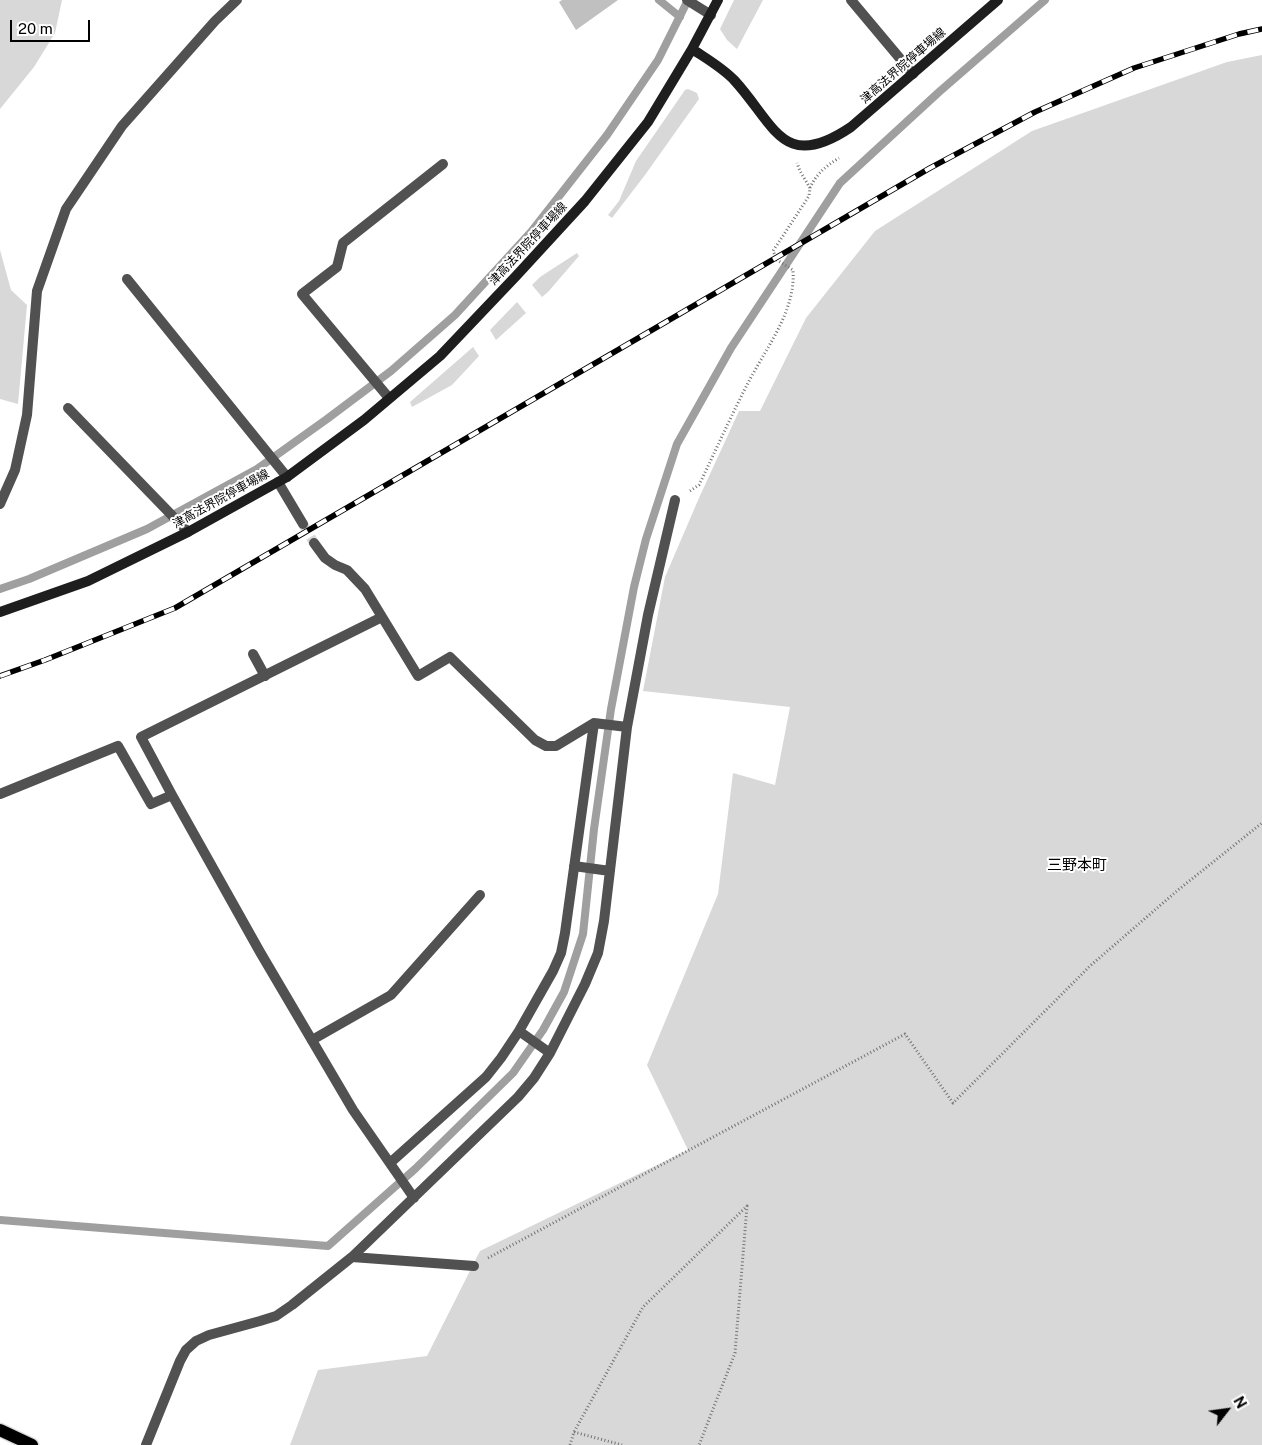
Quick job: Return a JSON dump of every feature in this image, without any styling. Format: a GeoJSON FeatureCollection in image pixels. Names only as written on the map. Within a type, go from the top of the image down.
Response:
{"type":"FeatureCollection","features":[{"type":"Feature","properties":{"kind":"main road","name":"津高法界院停車場線"},"geometry":{"type":"LineString","coordinates":[[0,612],[88,581],[188,532],[282,479],[364,420],[440,356],[584,201],[648,122],[692,49],[718,0]]}},
{"type":"Feature","properties":{"kind":"main road","name":"津高法界院停車場線"},"geometry":{"type":"LineString","coordinates":[[790,143],[805,146],[820,144],[836,137],[851,127],[998,0]]}},
{"type":"Feature","properties":{"kind":"main road"},"geometry":{"type":"LineString","coordinates":[[692,49],[722,69],[734,80],[779,136],[790,143]]}},
{"type":"Feature","properties":{"kind":"main road"},"geometry":{"type":"LineString","coordinates":[[0,1430],[32,1445]]}},
{"type":"Feature","properties":{"kind":"street"},"geometry":{"type":"LineString","coordinates":[[0,504],[15,470],[27,415],[37,291],[66,209],[122,126],[236,0]]}},
{"type":"Feature","properties":{"kind":"street"},"geometry":{"type":"LineString","coordinates":[[851,0],[913,74]]}},
{"type":"Feature","properties":{"kind":"street"},"geometry":{"type":"LineString","coordinates":[[691,2],[711,14]]}},
{"type":"Feature","properties":{"kind":"street"},"geometry":{"type":"LineString","coordinates":[[389,398],[302,294],[337,267],[343,243],[443,164]]}},
{"type":"Feature","properties":{"kind":"street"},"geometry":{"type":"LineString","coordinates":[[126,279],[277,465],[303,524]]}},
{"type":"Feature","properties":{"kind":"street"},"geometry":{"type":"LineString","coordinates":[[68,408],[188,532]]}},
{"type":"Feature","properties":{"kind":"street"},"geometry":{"type":"LineString","coordinates":[[146,1445],[186,1350],[196,1341],[209,1335],[276,1316],[292,1305],[352,1257],[412,1195],[518,1097],[534,1078],[585,984],[598,953],[604,921],[625,726],[648,614],[675,500]]}},
{"type":"Feature","properties":{"kind":"street"},"geometry":{"type":"LineString","coordinates":[[314,543],[325,558],[347,570],[365,589],[418,676],[450,657],[535,740],[546,746],[561,744],[596,723],[625,726]]}},
{"type":"Feature","properties":{"kind":"street"},"geometry":{"type":"LineString","coordinates":[[382,617],[141,737],[260,952],[312,1040],[354,1110],[412,1195]]}},
{"type":"Feature","properties":{"kind":"street"},"geometry":{"type":"LineString","coordinates":[[253,654],[265,676]]}},
{"type":"Feature","properties":{"kind":"street"},"geometry":{"type":"LineString","coordinates":[[392,1166],[486,1077],[521,1033],[553,971],[565,933],[596,723]]}},
{"type":"Feature","properties":{"kind":"street"},"geometry":{"type":"LineString","coordinates":[[0,794],[118,746],[151,804],[172,795]]}},
{"type":"Feature","properties":{"kind":"street"},"geometry":{"type":"LineString","coordinates":[[575,866],[608,871]]}},
{"type":"Feature","properties":{"kind":"street"},"geometry":{"type":"LineString","coordinates":[[312,1040],[391,994],[480,895]]}},
{"type":"Feature","properties":{"kind":"street"},"geometry":{"type":"LineString","coordinates":[[521,1033],[548,1051]]}},
{"type":"Feature","properties":{"kind":"street"},"geometry":{"type":"LineString","coordinates":[[352,1257],[474,1266]]}},
{"type":"Feature","properties":{"kind":"path"},"geometry":{"type":"LineString","coordinates":[[675,500],[699,485],[747,385],[787,313],[794,278],[793,270],[777,260],[773,251],[809,196],[810,188],[800,171],[790,143]]}},
{"type":"Feature","properties":{"kind":"path"},"geometry":{"type":"LineString","coordinates":[[474,1266],[905,1034],[953,1102],[1090,966],[1178,890],[1262,823]]}},
{"type":"Feature","properties":{"kind":"path"},"geometry":{"type":"LineString","coordinates":[[570,1445],[574,1432],[643,1307],[747,1206],[735,1352],[698,1445]]}},
{"type":"Feature","properties":{"kind":"path"},"geometry":{"type":"LineString","coordinates":[[574,1432],[622,1445]]}},
{"type":"Feature","properties":{"kind":"shaded area"},"geometry":{"type":"Polygon","coordinates":[[[0,0],[62,0],[55,33],[34,67],[0,109],[0,0]]]}},
{"type":"Feature","properties":{"kind":"shaded area"},"geometry":{"type":"Polygon","coordinates":[[[734,0],[763,0],[737,49],[727,40],[720,29],[734,0]]]}},
{"type":"Feature","properties":{"kind":"shaded area"},"geometry":{"type":"Polygon","coordinates":[[[1262,55],[1262,1445],[290,1445],[318,1370],[427,1356],[480,1251],[688,1150],[647,1065],[718,894],[733,773],[775,785],[790,707],[643,691],[665,577],[739,411],[760,411],[806,318],[875,231],[1032,131],[1227,62],[1262,55]]]}},
{"type":"Feature","properties":{"kind":"shaded area"},"geometry":{"type":"Polygon","coordinates":[[[688,89],[697,93],[699,99],[612,218],[608,215],[619,201],[636,161],[685,90],[688,89]]]}},
{"type":"Feature","properties":{"kind":"shaded area"},"geometry":{"type":"Polygon","coordinates":[[[0,250],[11,290],[27,305],[18,404],[0,399],[0,250]]]}},
{"type":"Feature","properties":{"kind":"shaded area"},"geometry":{"type":"Polygon","coordinates":[[[577,253],[579,256],[542,297],[532,285],[540,277],[577,253]]]}},
{"type":"Feature","properties":{"kind":"shaded area"},"geometry":{"type":"Polygon","coordinates":[[[517,302],[526,313],[496,340],[490,330],[517,302]]]}},
{"type":"Feature","properties":{"kind":"shaded area"},"geometry":{"type":"Polygon","coordinates":[[[473,347],[479,356],[452,385],[412,407],[410,402],[473,347]]]}},
{"type":"Feature","properties":{"kind":"building"},"geometry":{"type":"Polygon","coordinates":[[[562,0],[618,0],[576,30],[559,2],[562,0]]]}},
{"type":"Feature","properties":{"kind":"waterway"},"geometry":{"type":"LineString","coordinates":[[659,0],[680,17]]}},
{"type":"Feature","properties":{"kind":"waterway"},"geometry":{"type":"LineString","coordinates":[[0,589],[29,579],[147,529],[257,469],[391,371],[455,315],[531,232],[607,135],[658,60],[688,0]]}},
{"type":"Feature","properties":{"kind":"waterway"},"geometry":{"type":"LineString","coordinates":[[0,1220],[328,1246],[415,1169],[513,1073],[543,1030],[564,992],[583,934],[594,829],[611,709],[634,587],[646,539],[677,444],[731,348],[840,183],[939,92],[1045,0]]}},
{"type":"Feature","properties":{"kind":"tunnel"},"geometry":{"type":"LineString","coordinates":[[303,524],[314,543]]}},
{"type":"Feature","properties":{"kind":"railway"},"geometry":{"type":"LineString","coordinates":[[0,676],[175,608],[930,168],[1035,112],[1134,68],[1239,34],[1262,29]]}},
{"type":"Feature","properties":{"kind":"district","name":"三野本町"},"geometry":{"type":"Point","coordinates":[1077,865]}}]}
